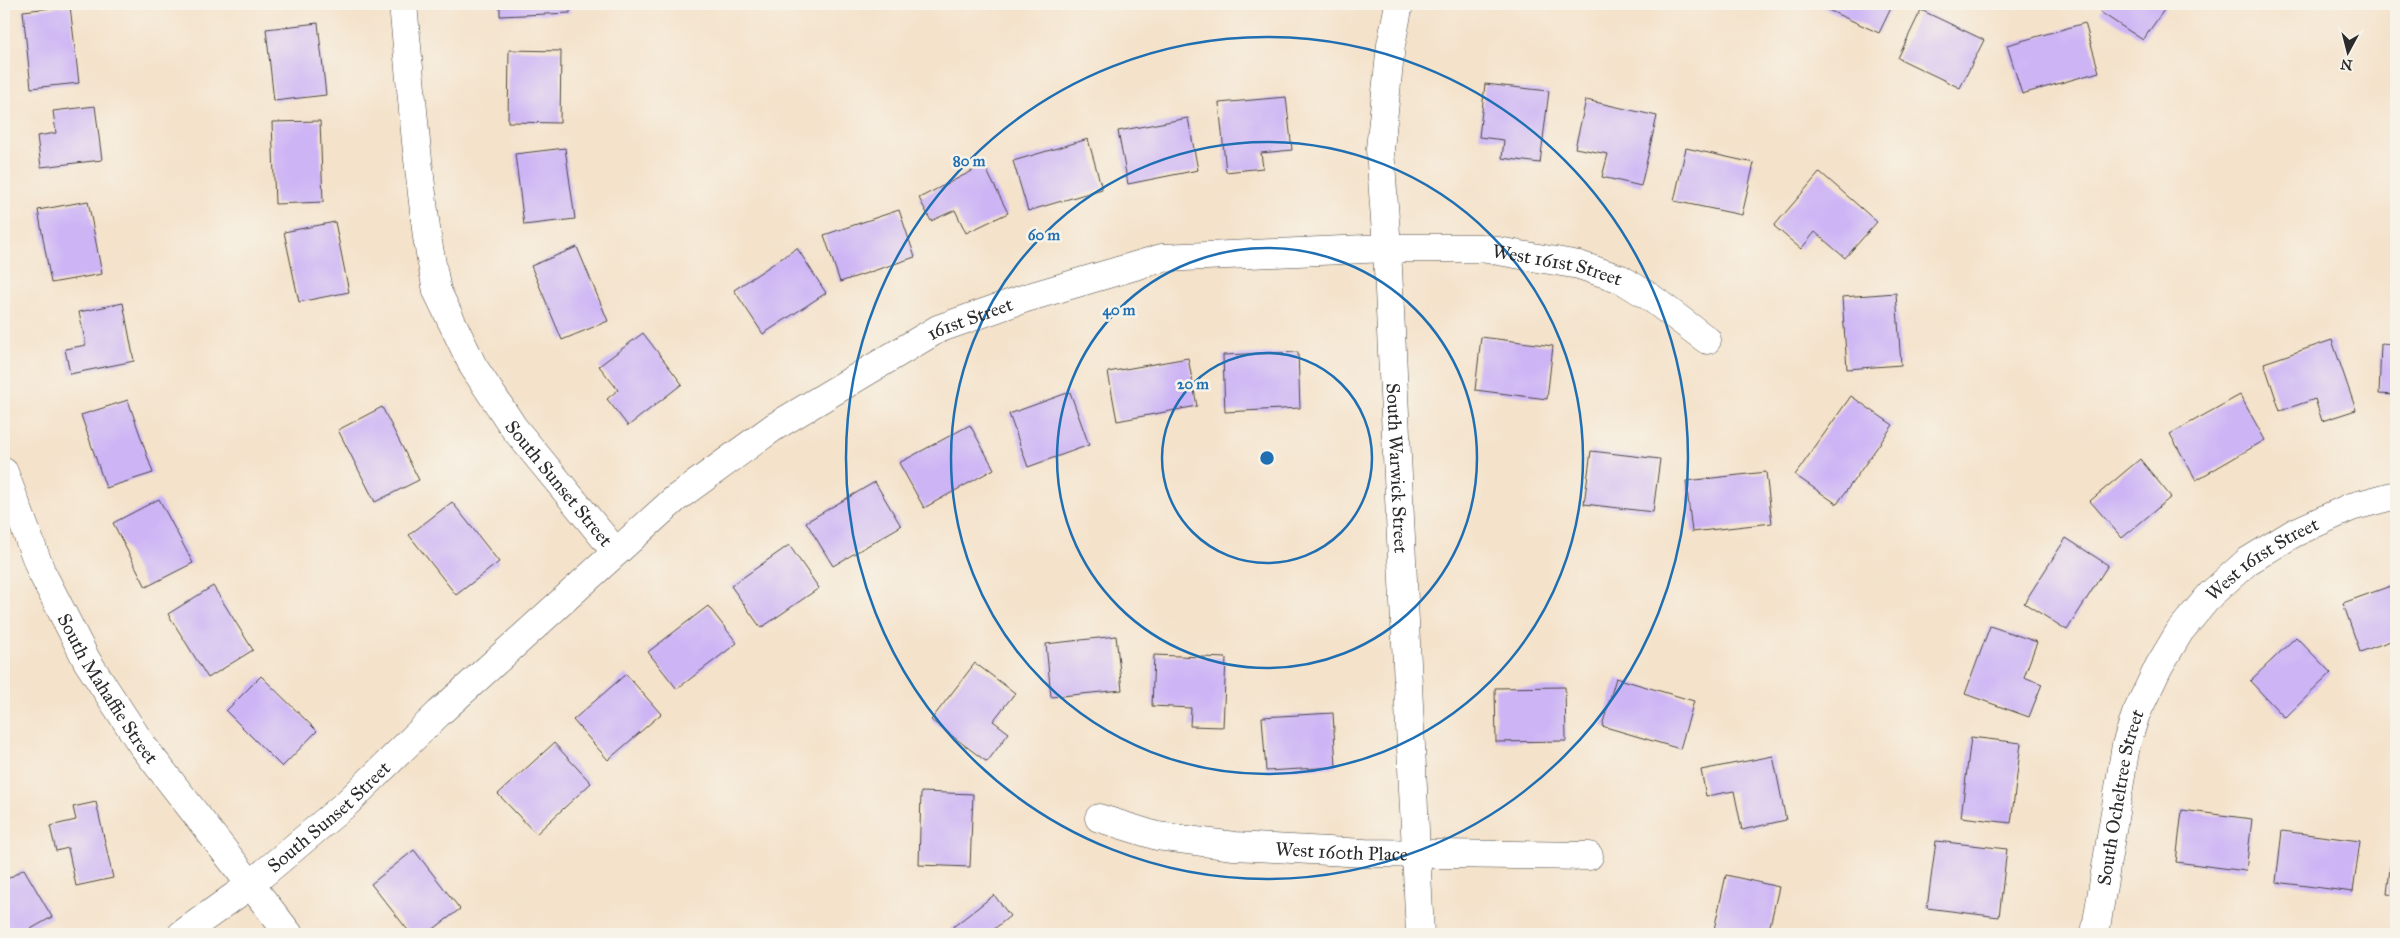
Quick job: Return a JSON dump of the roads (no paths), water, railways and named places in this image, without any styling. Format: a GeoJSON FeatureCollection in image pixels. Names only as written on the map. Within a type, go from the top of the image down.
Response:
{"type":"FeatureCollection","features":[{"type":"Feature","properties":{"kind":"street","name":"South Sunset Street"},"geometry":{"type":"LineString","coordinates":[[182,934],[250,885],[347,803],[439,713],[615,551],[514,428],[473,366],[437,291],[427,237],[403,4]]}},
{"type":"Feature","properties":{"kind":"street","name":"South Warwick Street"},"geometry":{"type":"LineString","coordinates":[[1399,4],[1391,45],[1380,149],[1387,248],[1420,934]]}},
{"type":"Feature","properties":{"kind":"street","name":"161st Street"},"geometry":{"type":"LineString","coordinates":[[615,551],[675,499],[774,427],[938,329],[1026,298],[1162,258],[1387,248]]}},
{"type":"Feature","properties":{"kind":"street","name":"West 161st Street"},"geometry":{"type":"LineString","coordinates":[[1387,248],[1481,248],[1579,265],[1621,279],[1650,297],[1707,340]]}},
{"type":"Feature","properties":{"kind":"street","name":"South Mahaffie Street"},"geometry":{"type":"LineString","coordinates":[[6,486],[41,571],[87,661],[142,745],[289,934]]}},
{"type":"Feature","properties":{"kind":"street","name":"West 161st Street"},"geometry":{"type":"LineString","coordinates":[[2159,666],[2180,630],[2212,594],[2248,561],[2294,533],[2351,507],[2396,495]]}},
{"type":"Feature","properties":{"kind":"street","name":"South Ocheltree Street"},"geometry":{"type":"LineString","coordinates":[[2095,934],[2126,745],[2136,714],[2159,666]]}},
{"type":"Feature","properties":{"kind":"street","name":"West 160th Place"},"geometry":{"type":"LineString","coordinates":[[1099,818],[1157,836],[1234,846],[1365,853],[1589,856]]}}]}
